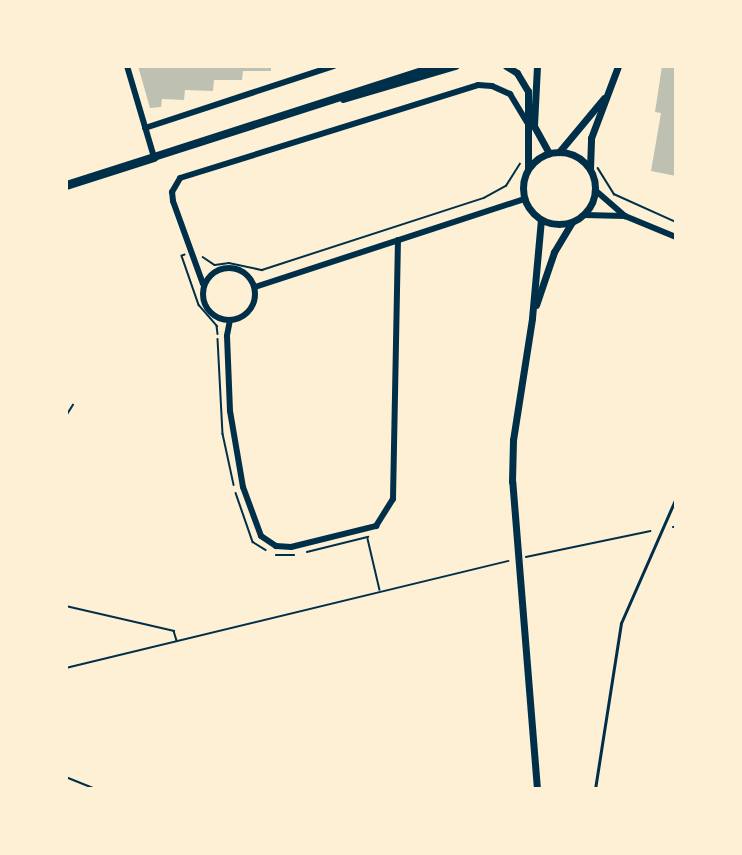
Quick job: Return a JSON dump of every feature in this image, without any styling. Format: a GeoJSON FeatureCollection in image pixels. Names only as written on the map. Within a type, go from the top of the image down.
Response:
{"type":"FeatureCollection","features":[{"type":"Feature","properties":{"kind":"highway"},"geometry":{"type":"LineString","coordinates":[[66,185],[154,157]]}},
{"type":"Feature","properties":{"kind":"main road"},"geometry":{"type":"LineString","coordinates":[[154,157],[437,66]]}},
{"type":"Feature","properties":{"kind":"street"},"geometry":{"type":"LineString","coordinates":[[127,66],[154,157]]}},
{"type":"Feature","properties":{"kind":"street"},"geometry":{"type":"LineString","coordinates":[[145,128],[334,66]]}},
{"type":"Feature","properties":{"kind":"street"},"geometry":{"type":"LineString","coordinates":[[335,99],[354,98],[455,66]]}},
{"type":"Feature","properties":{"kind":"street"},"geometry":{"type":"LineString","coordinates":[[506,66],[517,73],[528,92],[526,145],[528,169],[522,184],[524,199],[541,220],[556,225],[572,222],[584,215],[625,216]]}},
{"type":"Feature","properties":{"kind":"street"},"geometry":{"type":"LineString","coordinates":[[537,66],[534,126],[549,153]]}},
{"type":"Feature","properties":{"kind":"street"},"geometry":{"type":"LineString","coordinates":[[584,215],[595,190],[591,138],[618,66]]}},
{"type":"Feature","properties":{"kind":"street"},"geometry":{"type":"LineString","coordinates":[[203,284],[220,269],[234,268],[249,277],[255,287],[251,308],[240,318],[230,320],[215,317],[206,308],[203,284],[173,201],[172,192],[180,178],[478,85],[492,86],[510,94],[528,123]]}},
{"type":"Feature","properties":{"kind":"street"},"geometry":{"type":"LineString","coordinates":[[559,152],[610,89]]}},
{"type":"Feature","properties":{"kind":"street"},"geometry":{"type":"LineString","coordinates":[[528,169],[549,153],[559,152],[577,156],[594,167]]}},
{"type":"Feature","properties":{"kind":"street"},"geometry":{"type":"LineString","coordinates":[[595,190],[625,216],[676,237]]}},
{"type":"Feature","properties":{"kind":"street"},"geometry":{"type":"LineString","coordinates":[[255,287],[524,199]]}},
{"type":"Feature","properties":{"kind":"street"},"geometry":{"type":"LineString","coordinates":[[537,789],[512,481],[513,440],[532,318],[541,220]]}},
{"type":"Feature","properties":{"kind":"street"},"geometry":{"type":"LineString","coordinates":[[532,318],[554,252],[572,222]]}},
{"type":"Feature","properties":{"kind":"street"},"geometry":{"type":"LineString","coordinates":[[230,320],[230,411],[243,487],[261,536],[276,546],[291,547],[376,526],[393,499],[398,240]]}},
{"type":"Feature","properties":{"kind":"lane"},"geometry":{"type":"LineString","coordinates":[[595,789],[621,623],[676,498]]}},
{"type":"Feature","properties":{"kind":"path"},"geometry":{"type":"LineString","coordinates":[[368,537],[284,558],[253,542],[238,501],[223,434],[218,329],[202,312],[182,256],[199,250],[211,264],[229,263],[256,272],[308,256],[496,194],[515,174],[522,145],[526,145]]}},
{"type":"Feature","properties":{"kind":"path"},"geometry":{"type":"LineString","coordinates":[[594,167],[614,194],[676,222]]}},
{"type":"Feature","properties":{"kind":"path"},"geometry":{"type":"LineString","coordinates":[[66,416],[73,405]]}},
{"type":"Feature","properties":{"kind":"path"},"geometry":{"type":"LineString","coordinates":[[366,529],[380,591]]}},
{"type":"Feature","properties":{"kind":"path"},"geometry":{"type":"LineString","coordinates":[[525,557],[650,531]]}},
{"type":"Feature","properties":{"kind":"path"},"geometry":{"type":"LineString","coordinates":[[66,668],[508,561]]}},
{"type":"Feature","properties":{"kind":"path"},"geometry":{"type":"LineString","coordinates":[[66,606],[174,631],[177,641]]}},
{"type":"Feature","properties":{"kind":"path"},"geometry":{"type":"LineString","coordinates":[[66,777],[95,789]]}},
{"type":"Feature","properties":{"kind":"building"},"geometry":{"type":"Polygon","coordinates":[[[138,66],[271,66],[271,71],[243,71],[242,80],[214,80],[213,91],[185,90],[184,100],[162,99],[161,107],[150,108],[138,66]]]}},
{"type":"Feature","properties":{"kind":"building"},"geometry":{"type":"Polygon","coordinates":[[[662,66],[676,66],[676,176],[651,171],[661,113],[655,112],[662,66]]]}}]}
